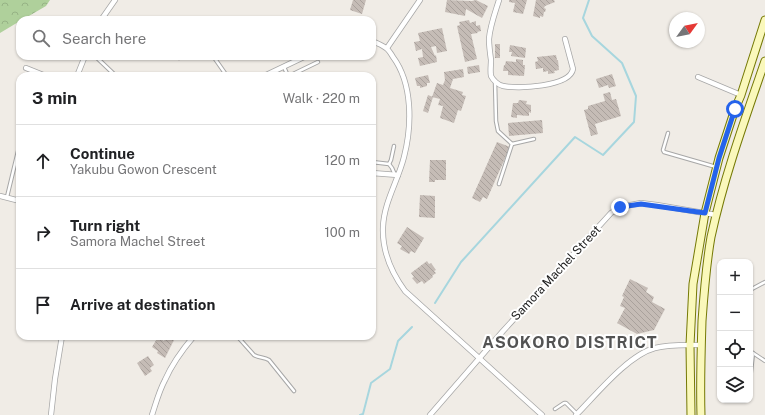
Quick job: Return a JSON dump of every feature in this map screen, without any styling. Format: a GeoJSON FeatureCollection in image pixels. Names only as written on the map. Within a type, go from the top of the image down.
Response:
{"type":"FeatureCollection","features":[{"type":"Feature","properties":{"kind":"main road"},"geometry":{"type":"LineString","coordinates":[[691,415],[690,345],[693,284],[705,213],[735,109],[741,95],[765,20]]}},
{"type":"Feature","properties":{"kind":"main road"},"geometry":{"type":"LineString","coordinates":[[701,415],[701,345],[705,281],[711,239],[730,161],[765,61]]}},
{"type":"Feature","properties":{"kind":"street"},"geometry":{"type":"LineString","coordinates":[[104,16],[115,0]]}},
{"type":"Feature","properties":{"kind":"street"},"geometry":{"type":"LineString","coordinates":[[387,48],[420,0]]}},
{"type":"Feature","properties":{"kind":"street"},"geometry":{"type":"LineString","coordinates":[[499,0],[489,39],[491,76],[502,86],[544,86],[570,76],[573,69],[565,39]]}},
{"type":"Feature","properties":{"kind":"street"},"geometry":{"type":"LineString","coordinates":[[376,43],[387,48],[402,72],[407,85],[409,104],[408,130],[404,156],[391,190],[383,226],[383,242],[387,259],[405,292],[542,415]]}},
{"type":"Feature","properties":{"kind":"street"},"geometry":{"type":"LineString","coordinates":[[78,72],[83,60]]}},
{"type":"Feature","properties":{"kind":"street"},"geometry":{"type":"LineString","coordinates":[[272,72],[298,60]]}},
{"type":"Feature","properties":{"kind":"street"},"geometry":{"type":"LineString","coordinates":[[26,68],[36,72]]}},
{"type":"Feature","properties":{"kind":"street"},"geometry":{"type":"LineString","coordinates":[[698,77],[741,95]]}},
{"type":"Feature","properties":{"kind":"street"},"geometry":{"type":"LineString","coordinates":[[376,173],[396,175]]}},
{"type":"Feature","properties":{"kind":"street"},"geometry":{"type":"LineString","coordinates":[[0,196],[16,200]]}},
{"type":"Feature","properties":{"kind":"street","name":"Samora Machel Street"},"geometry":{"type":"LineString","coordinates":[[430,415],[508,326],[611,213],[620,207],[641,204],[716,215]]}},
{"type":"Feature","properties":{"kind":"street"},"geometry":{"type":"LineString","coordinates":[[51,415],[61,340]]}},
{"type":"Feature","properties":{"kind":"street"},"geometry":{"type":"LineString","coordinates":[[152,415],[165,379],[191,340]]}},
{"type":"Feature","properties":{"kind":"street"},"geometry":{"type":"LineString","coordinates":[[577,415],[622,368],[640,354],[656,347],[701,345]]}},
{"type":"Feature","properties":{"kind":"lane"},"geometry":{"type":"LineString","coordinates":[[99,60],[112,72]]}},
{"type":"Feature","properties":{"kind":"lane"},"geometry":{"type":"LineString","coordinates":[[216,60],[224,72]]}},
{"type":"Feature","properties":{"kind":"lane"},"geometry":{"type":"LineString","coordinates":[[297,72],[318,62]]}},
{"type":"Feature","properties":{"kind":"lane"},"geometry":{"type":"LineString","coordinates":[[283,67],[286,72]]}},
{"type":"Feature","properties":{"kind":"lane"},"geometry":{"type":"LineString","coordinates":[[495,81],[496,121],[498,131],[512,144]]}},
{"type":"Feature","properties":{"kind":"lane"},"geometry":{"type":"LineString","coordinates":[[668,133],[663,150],[664,152],[717,168]]}},
{"type":"Feature","properties":{"kind":"lane"},"geometry":{"type":"LineString","coordinates":[[512,144],[534,139]]}},
{"type":"Feature","properties":{"kind":"lane"},"geometry":{"type":"LineString","coordinates":[[499,184],[512,144]]}},
{"type":"Feature","properties":{"kind":"lane"},"geometry":{"type":"LineString","coordinates":[[389,164],[394,146]]}},
{"type":"Feature","properties":{"kind":"lane"},"geometry":{"type":"LineString","coordinates":[[7,198],[16,160]]}},
{"type":"Feature","properties":{"kind":"lane"},"geometry":{"type":"LineString","coordinates":[[376,162],[389,164],[396,175]]}},
{"type":"Feature","properties":{"kind":"lane"},"geometry":{"type":"LineString","coordinates":[[753,288],[765,282]]}},
{"type":"Feature","properties":{"kind":"lane"},"geometry":{"type":"LineString","coordinates":[[241,340],[254,355],[269,360],[294,391]]}},
{"type":"Feature","properties":{"kind":"lane"},"geometry":{"type":"LineString","coordinates":[[753,354],[765,361]]}},
{"type":"Feature","properties":{"kind":"lane"},"geometry":{"type":"LineString","coordinates":[[555,409],[565,402],[577,415]]}},
{"type":"Feature","properties":{"kind":"green space"},"geometry":{"type":"Polygon","coordinates":[[[0,0],[50,0],[46,6],[29,16],[16,16],[16,23],[0,33],[0,0]]]}},
{"type":"Feature","properties":{"kind":"building"},"geometry":{"type":"Polygon","coordinates":[[[353,0],[366,0],[362,14],[350,10],[353,0]]]}},
{"type":"Feature","properties":{"kind":"building"},"geometry":{"type":"Polygon","coordinates":[[[447,0],[476,0],[488,6],[482,18],[466,9],[465,16],[445,12],[447,0]]]}},
{"type":"Feature","properties":{"kind":"building"},"geometry":{"type":"Polygon","coordinates":[[[509,0],[527,0],[523,14],[513,12],[515,3],[509,2],[509,0]]]}},
{"type":"Feature","properties":{"kind":"building"},"geometry":{"type":"Polygon","coordinates":[[[536,0],[554,0],[555,2],[545,6],[544,8],[546,9],[543,17],[540,16],[540,18],[533,16],[536,0]]]}},
{"type":"Feature","properties":{"kind":"building"},"geometry":{"type":"Polygon","coordinates":[[[469,20],[470,23],[476,21],[476,26],[480,25],[481,31],[471,34],[477,59],[465,62],[457,26],[460,25],[459,22],[469,20]]]}},
{"type":"Feature","properties":{"kind":"building"},"geometry":{"type":"Polygon","coordinates":[[[442,28],[447,51],[437,53],[436,46],[431,47],[435,56],[436,55],[437,62],[420,66],[418,58],[423,57],[422,49],[416,51],[414,42],[420,41],[418,33],[442,28]]]}},
{"type":"Feature","properties":{"kind":"building"},"geometry":{"type":"Polygon","coordinates":[[[495,44],[500,44],[500,58],[495,58],[495,44]]]}},
{"type":"Feature","properties":{"kind":"building"},"geometry":{"type":"Polygon","coordinates":[[[510,45],[526,48],[525,58],[511,56],[512,52],[509,52],[510,45]]]}},
{"type":"Feature","properties":{"kind":"building"},"geometry":{"type":"Polygon","coordinates":[[[556,55],[559,70],[554,71],[555,73],[548,74],[548,71],[543,72],[543,68],[536,69],[535,62],[538,61],[537,57],[556,55]]]}},
{"type":"Feature","properties":{"kind":"building"},"geometry":{"type":"Polygon","coordinates":[[[516,59],[523,60],[523,65],[525,65],[524,76],[508,75],[508,71],[503,71],[506,61],[516,62],[516,59]]]}},
{"type":"Feature","properties":{"kind":"building"},"geometry":{"type":"Polygon","coordinates":[[[479,65],[480,72],[468,74],[467,67],[479,65]]]}},
{"type":"Feature","properties":{"kind":"building"},"geometry":{"type":"Polygon","coordinates":[[[463,69],[464,77],[453,79],[450,88],[463,92],[462,95],[466,96],[461,111],[458,110],[454,123],[440,118],[443,106],[438,105],[440,99],[432,97],[437,83],[443,85],[445,80],[444,72],[463,69]]]}},
{"type":"Feature","properties":{"kind":"building"},"geometry":{"type":"Polygon","coordinates":[[[612,74],[616,86],[609,88],[608,85],[599,88],[596,79],[612,74]]]}},
{"type":"Feature","properties":{"kind":"building"},"geometry":{"type":"Polygon","coordinates":[[[428,75],[430,83],[427,83],[427,86],[420,88],[420,86],[417,86],[415,78],[428,75]]]}},
{"type":"Feature","properties":{"kind":"building"},"geometry":{"type":"Polygon","coordinates":[[[610,92],[612,100],[616,99],[621,116],[595,124],[598,134],[591,136],[584,110],[588,109],[588,106],[605,101],[603,94],[610,92]]]}},
{"type":"Feature","properties":{"kind":"building"},"geometry":{"type":"Polygon","coordinates":[[[428,95],[433,97],[428,113],[423,111],[428,95]]]}},
{"type":"Feature","properties":{"kind":"building"},"geometry":{"type":"Polygon","coordinates":[[[519,100],[527,101],[526,104],[531,105],[531,113],[529,112],[529,116],[517,115],[517,118],[511,117],[513,103],[518,103],[519,100]]]}},
{"type":"Feature","properties":{"kind":"building"},"geometry":{"type":"Polygon","coordinates":[[[542,120],[543,133],[509,136],[508,123],[542,120]]]}},
{"type":"Feature","properties":{"kind":"building"},"geometry":{"type":"Polygon","coordinates":[[[497,142],[510,147],[487,199],[483,197],[480,202],[472,198],[497,142]]]}},
{"type":"Feature","properties":{"kind":"building"},"geometry":{"type":"Polygon","coordinates":[[[430,160],[446,160],[446,180],[435,180],[435,182],[429,182],[430,160]]]}},
{"type":"Feature","properties":{"kind":"building"},"geometry":{"type":"Polygon","coordinates":[[[420,195],[435,196],[435,218],[419,217],[420,195]]]}},
{"type":"Feature","properties":{"kind":"building"},"geometry":{"type":"Polygon","coordinates":[[[407,227],[424,238],[415,253],[411,251],[409,254],[400,249],[402,246],[397,243],[407,227]]]}},
{"type":"Feature","properties":{"kind":"building"},"geometry":{"type":"Polygon","coordinates":[[[427,261],[429,264],[431,263],[436,270],[434,271],[436,273],[424,284],[422,281],[417,284],[412,278],[414,277],[411,273],[427,261]]]}},
{"type":"Feature","properties":{"kind":"building"},"geometry":{"type":"Polygon","coordinates":[[[630,279],[648,288],[646,292],[654,297],[652,302],[665,309],[654,330],[637,334],[617,323],[625,308],[620,306],[624,297],[622,296],[630,279]]]}},
{"type":"Feature","properties":{"kind":"building"},"geometry":{"type":"Polygon","coordinates":[[[156,340],[174,340],[165,358],[157,353],[158,351],[152,347],[156,340]]]}},
{"type":"Feature","properties":{"kind":"building"},"geometry":{"type":"Polygon","coordinates":[[[148,356],[154,365],[150,368],[152,371],[145,376],[137,363],[148,356]]]}},
{"type":"Feature","properties":{"kind":"waterway"},"geometry":{"type":"LineString","coordinates":[[435,303],[461,262],[575,137],[603,155],[634,122],[636,96],[622,63],[592,36],[583,18],[589,0]]}},
{"type":"Feature","properties":{"kind":"waterway"},"geometry":{"type":"LineString","coordinates":[[360,415],[363,414],[371,383],[390,369],[398,341],[412,327]]}},
{"type":"Feature","properties":{"kind":"district","name":"ASOKORO DISTRICT"},"geometry":{"type":"Point","coordinates":[570,342]}},
{"type":"Feature","properties":{"kind":"route"},"geometry":{"type":"LineString","coordinates":[[620,207],[641,204],[657,205],[705,213],[719,158],[735,109]]}}]}
